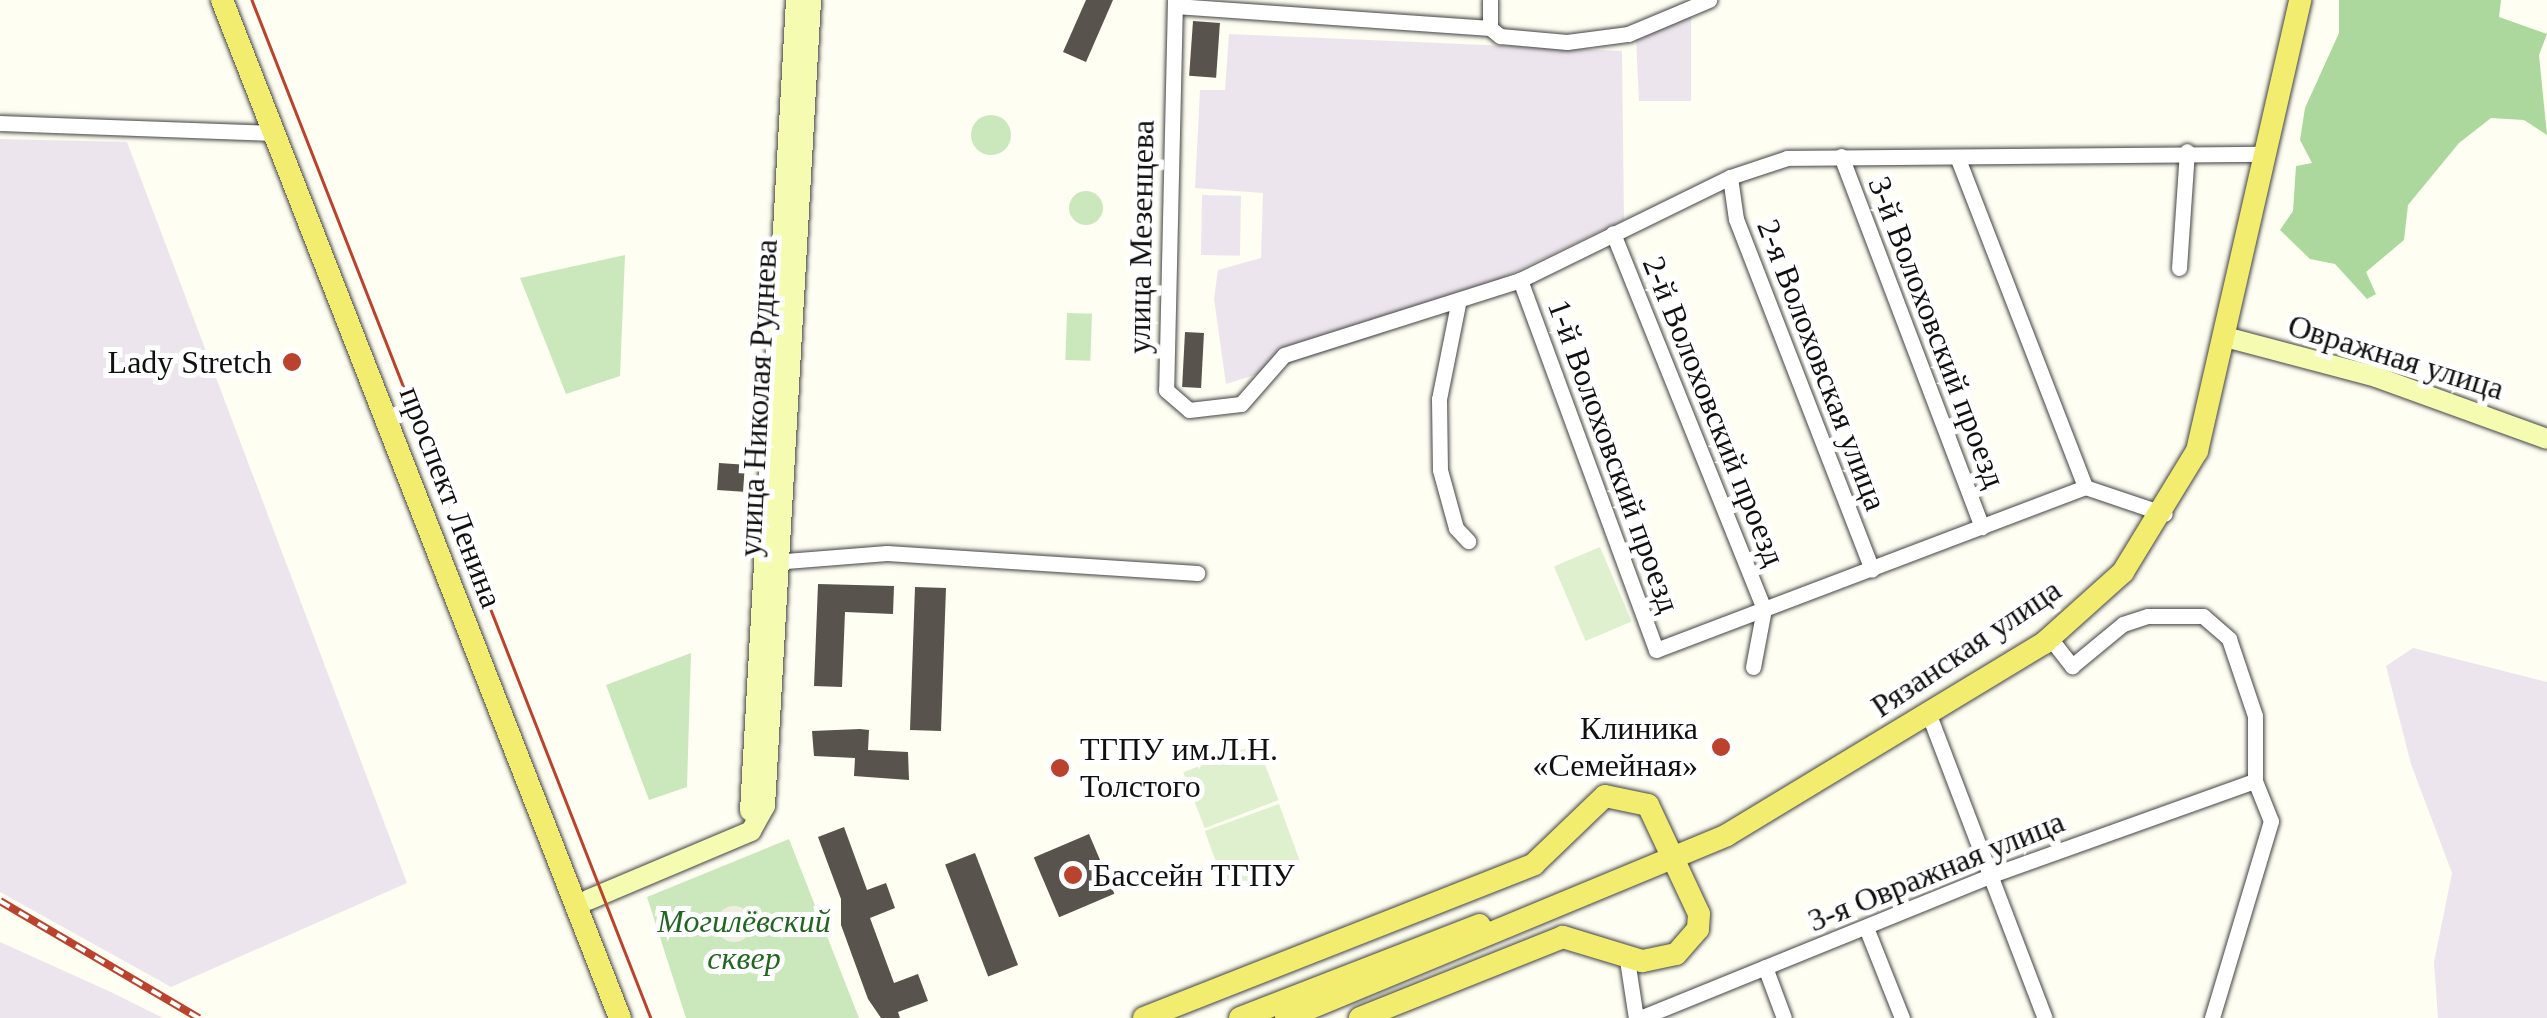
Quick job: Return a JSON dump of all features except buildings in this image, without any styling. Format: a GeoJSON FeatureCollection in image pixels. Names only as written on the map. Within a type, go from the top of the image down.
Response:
{"type":"FeatureCollection","features":[{"type":"Feature","properties":{"kind":"main road","name":"проспект Ленина"},"geometry":{"type":"LineString","coordinates":[[222,0],[582,902],[634,1018]]}},
{"type":"Feature","properties":{"kind":"main road","name":"проспект Ленина"},"geometry":{"type":"LineString","coordinates":[[237,0],[582,902],[620,1018]]}},
{"type":"Feature","properties":{"kind":"main road","name":"Рязанская улица"},"geometry":{"type":"LineString","coordinates":[[1286,1018],[1508,930],[1677,857],[1929,715],[2050,638],[2122,572],[2164,514],[2197,451],[2300,0]]}},
{"type":"Feature","properties":{"kind":"main road"},"geometry":{"type":"LineString","coordinates":[[1144,1018],[1534,864],[1606,796],[1648,804],[1696,897],[1698,929],[1660,962],[1563,937],[1508,930]]}},
{"type":"Feature","properties":{"kind":"main road","name":"Рязанская улица"},"geometry":{"type":"LineString","coordinates":[[1240,1018],[1580,886],[1677,857]]}},
{"type":"Feature","properties":{"kind":"main road"},"geometry":{"type":"LineString","coordinates":[[1360,1018],[1563,937]]}},
{"type":"Feature","properties":{"kind":"street","name":"улица Николая Руднева"},"geometry":{"type":"LineString","coordinates":[[774,562],[796,0]]}},
{"type":"Feature","properties":{"kind":"street","name":"улица Николая Руднева"},"geometry":{"type":"LineString","coordinates":[[582,902],[752,832],[760,799],[811,0]]}},
{"type":"Feature","properties":{"kind":"street"},"geometry":{"type":"LineString","coordinates":[[1490,0],[1490,28]]}},
{"type":"Feature","properties":{"kind":"street"},"geometry":{"type":"LineString","coordinates":[[1175,3],[1490,28],[1500,36],[1567,42],[1613,36],[1709,0]]}},
{"type":"Feature","properties":{"kind":"street","name":"улица Мезенцева"},"geometry":{"type":"LineString","coordinates":[[1175,3],[1166,390],[1189,410],[1241,404],[1284,355],[1458,304]]}},
{"type":"Feature","properties":{"kind":"street"},"geometry":{"type":"LineString","coordinates":[[0,122],[274,133]]}},
{"type":"Feature","properties":{"kind":"street"},"geometry":{"type":"LineString","coordinates":[[1468,541],[1456,528],[1440,470],[1438,399],[1458,304],[1520,280],[1730,177],[1787,158],[1958,159],[2212,150],[2262,154]]}},
{"type":"Feature","properties":{"kind":"street"},"geometry":{"type":"LineString","coordinates":[[2179,268],[2187,151]]}},
{"type":"Feature","properties":{"kind":"street","name":"3-й Волоховский проезд"},"geometry":{"type":"LineString","coordinates":[[1841,156],[1982,527]]}},
{"type":"Feature","properties":{"kind":"street"},"geometry":{"type":"LineString","coordinates":[[1958,159],[2085,487]]}},
{"type":"Feature","properties":{"kind":"street","name":"2-я Волоховская улица"},"geometry":{"type":"LineString","coordinates":[[1730,177],[1736,219],[1872,570]]}},
{"type":"Feature","properties":{"kind":"street","name":"2-й Волоховский проезд"},"geometry":{"type":"LineString","coordinates":[[1613,234],[1764,609]]}},
{"type":"Feature","properties":{"kind":"street","name":"1-й Волоховский проезд"},"geometry":{"type":"LineString","coordinates":[[1520,280],[1656,650],[1764,609]]}},
{"type":"Feature","properties":{"kind":"street","name":"Овражная улица"},"geometry":{"type":"LineString","coordinates":[[2224,338],[2376,377],[2547,439]]}},
{"type":"Feature","properties":{"kind":"street"},"geometry":{"type":"LineString","coordinates":[[1753,667],[1764,609],[2085,487],[2164,514]]}},
{"type":"Feature","properties":{"kind":"street"},"geometry":{"type":"LineString","coordinates":[[774,562],[888,553],[1197,574]]}},
{"type":"Feature","properties":{"kind":"street"},"geometry":{"type":"LineString","coordinates":[[2050,638],[2072,666],[2123,624],[2203,616],[2228,638],[2255,716],[2255,781],[2271,821],[2212,1018]]}},
{"type":"Feature","properties":{"kind":"street"},"geometry":{"type":"LineString","coordinates":[[1929,715],[2045,1018]]}},
{"type":"Feature","properties":{"kind":"street","name":"3-я Овражная улица"},"geometry":{"type":"LineString","coordinates":[[1638,1018],[1867,930],[1989,876],[2255,781]]}},
{"type":"Feature","properties":{"kind":"street"},"geometry":{"type":"LineString","coordinates":[[1867,930],[1902,1018]]}},
{"type":"Feature","properties":{"kind":"street"},"geometry":{"type":"LineString","coordinates":[[1626,954],[1638,1018]]}},
{"type":"Feature","properties":{"kind":"street"},"geometry":{"type":"LineString","coordinates":[[1765,967],[1784,1018]]}},
{"type":"Feature","properties":{"kind":"shaded area"},"geometry":{"type":"Polygon","coordinates":[[[1691,14],[1691,101],[1639,101],[1636,38],[1691,14]]]}},
{"type":"Feature","properties":{"kind":"shaded area"},"geometry":{"type":"Polygon","coordinates":[[[1229,34],[1622,51],[1624,220],[1381,335],[1226,384],[1214,299],[1218,270],[1261,258],[1263,193],[1195,188],[1200,90],[1225,90],[1229,34]]]}},
{"type":"Feature","properties":{"kind":"shaded area"},"geometry":{"type":"Polygon","coordinates":[[[0,139],[127,142],[407,883],[171,987],[0,892],[0,139]]]}},
{"type":"Feature","properties":{"kind":"shaded area"},"geometry":{"type":"Polygon","coordinates":[[[1202,195],[1241,196],[1240,256],[1201,255],[1202,195]]]}},
{"type":"Feature","properties":{"kind":"shaded area"},"geometry":{"type":"Polygon","coordinates":[[[2413,648],[2547,682],[2547,1018],[2438,1018],[2434,962],[2452,873],[2411,764],[2386,666],[2413,648]]]}},
{"type":"Feature","properties":{"kind":"shaded area"},"geometry":{"type":"Polygon","coordinates":[[[734,906],[747,911],[752,924],[747,937],[734,942],[721,937],[716,924],[721,911],[734,906]]]}},
{"type":"Feature","properties":{"kind":"shaded area"},"geometry":{"type":"Polygon","coordinates":[[[0,942],[113,993],[163,1018],[0,1018],[0,942]]]}},
{"type":"Feature","properties":{"kind":"green space"},"geometry":{"type":"Polygon","coordinates":[[[2339,0],[2501,0],[2499,17],[2547,34],[2539,55],[2547,135],[2524,120],[2491,118],[2459,143],[2408,205],[2404,240],[2366,272],[2376,294],[2367,299],[2335,264],[2310,259],[2280,230],[2293,211],[2296,166],[2312,163],[2300,140],[2305,108],[2339,33],[2339,0]]]}},
{"type":"Feature","properties":{"kind":"green space"},"geometry":{"type":"Polygon","coordinates":[[[991,115],[1005,121],[1011,135],[1005,149],[991,155],[977,149],[971,135],[977,121],[991,115]]]}},
{"type":"Feature","properties":{"kind":"green space"},"geometry":{"type":"Polygon","coordinates":[[[1086,191],[1098,196],[1103,208],[1098,220],[1086,225],[1074,220],[1069,208],[1074,196],[1086,191]]]}},
{"type":"Feature","properties":{"kind":"green space"},"geometry":{"type":"Polygon","coordinates":[[[625,255],[620,376],[566,394],[520,278],[625,255]]]}},
{"type":"Feature","properties":{"kind":"green space"},"geometry":{"type":"Polygon","coordinates":[[[1067,313],[1092,314],[1090,361],[1065,360],[1067,313]]]}},
{"type":"Feature","properties":{"kind":"green space"},"geometry":{"type":"Polygon","coordinates":[[[1600,547],[1632,622],[1586,641],[1554,567],[1600,547]]]}},
{"type":"Feature","properties":{"kind":"green space"},"geometry":{"type":"Polygon","coordinates":[[[691,653],[687,787],[649,800],[606,685],[691,653]]]}},
{"type":"Feature","properties":{"kind":"green space"},"geometry":{"type":"Polygon","coordinates":[[[1257,744],[1279,800],[1205,828],[1183,772],[1257,744]]]}},
{"type":"Feature","properties":{"kind":"green space"},"geometry":{"type":"Polygon","coordinates":[[[1279,804],[1300,862],[1226,889],[1205,831],[1279,804]]]}},
{"type":"Feature","properties":{"kind":"green space","name":"Могилёвский сквер"},"geometry":{"type":"Polygon","coordinates":[[[789,839],[859,1018],[686,1018],[647,897],[789,839]]]}},
{"type":"Feature","properties":{"kind":"tram line"},"geometry":{"type":"LineString","coordinates":[[252,0],[651,1018]]}},
{"type":"Feature","properties":{"kind":"railway"},"geometry":{"type":"LineString","coordinates":[[0,901],[199,1018]]}},
{"type":"Feature","properties":{"kind":"place","name":"Lady Stretch"},"geometry":{"type":"Point","coordinates":[292,362]}},
{"type":"Feature","properties":{"kind":"place","name":"Клиника «Семейная»"},"geometry":{"type":"Point","coordinates":[1721,747]}},
{"type":"Feature","properties":{"kind":"place","name":"ТГПУ им.Л.Н. Толстого"},"geometry":{"type":"Point","coordinates":[1060,768]}},
{"type":"Feature","properties":{"kind":"place","name":"Бассейн ТГПУ"},"geometry":{"type":"Point","coordinates":[1073,875]}}]}
